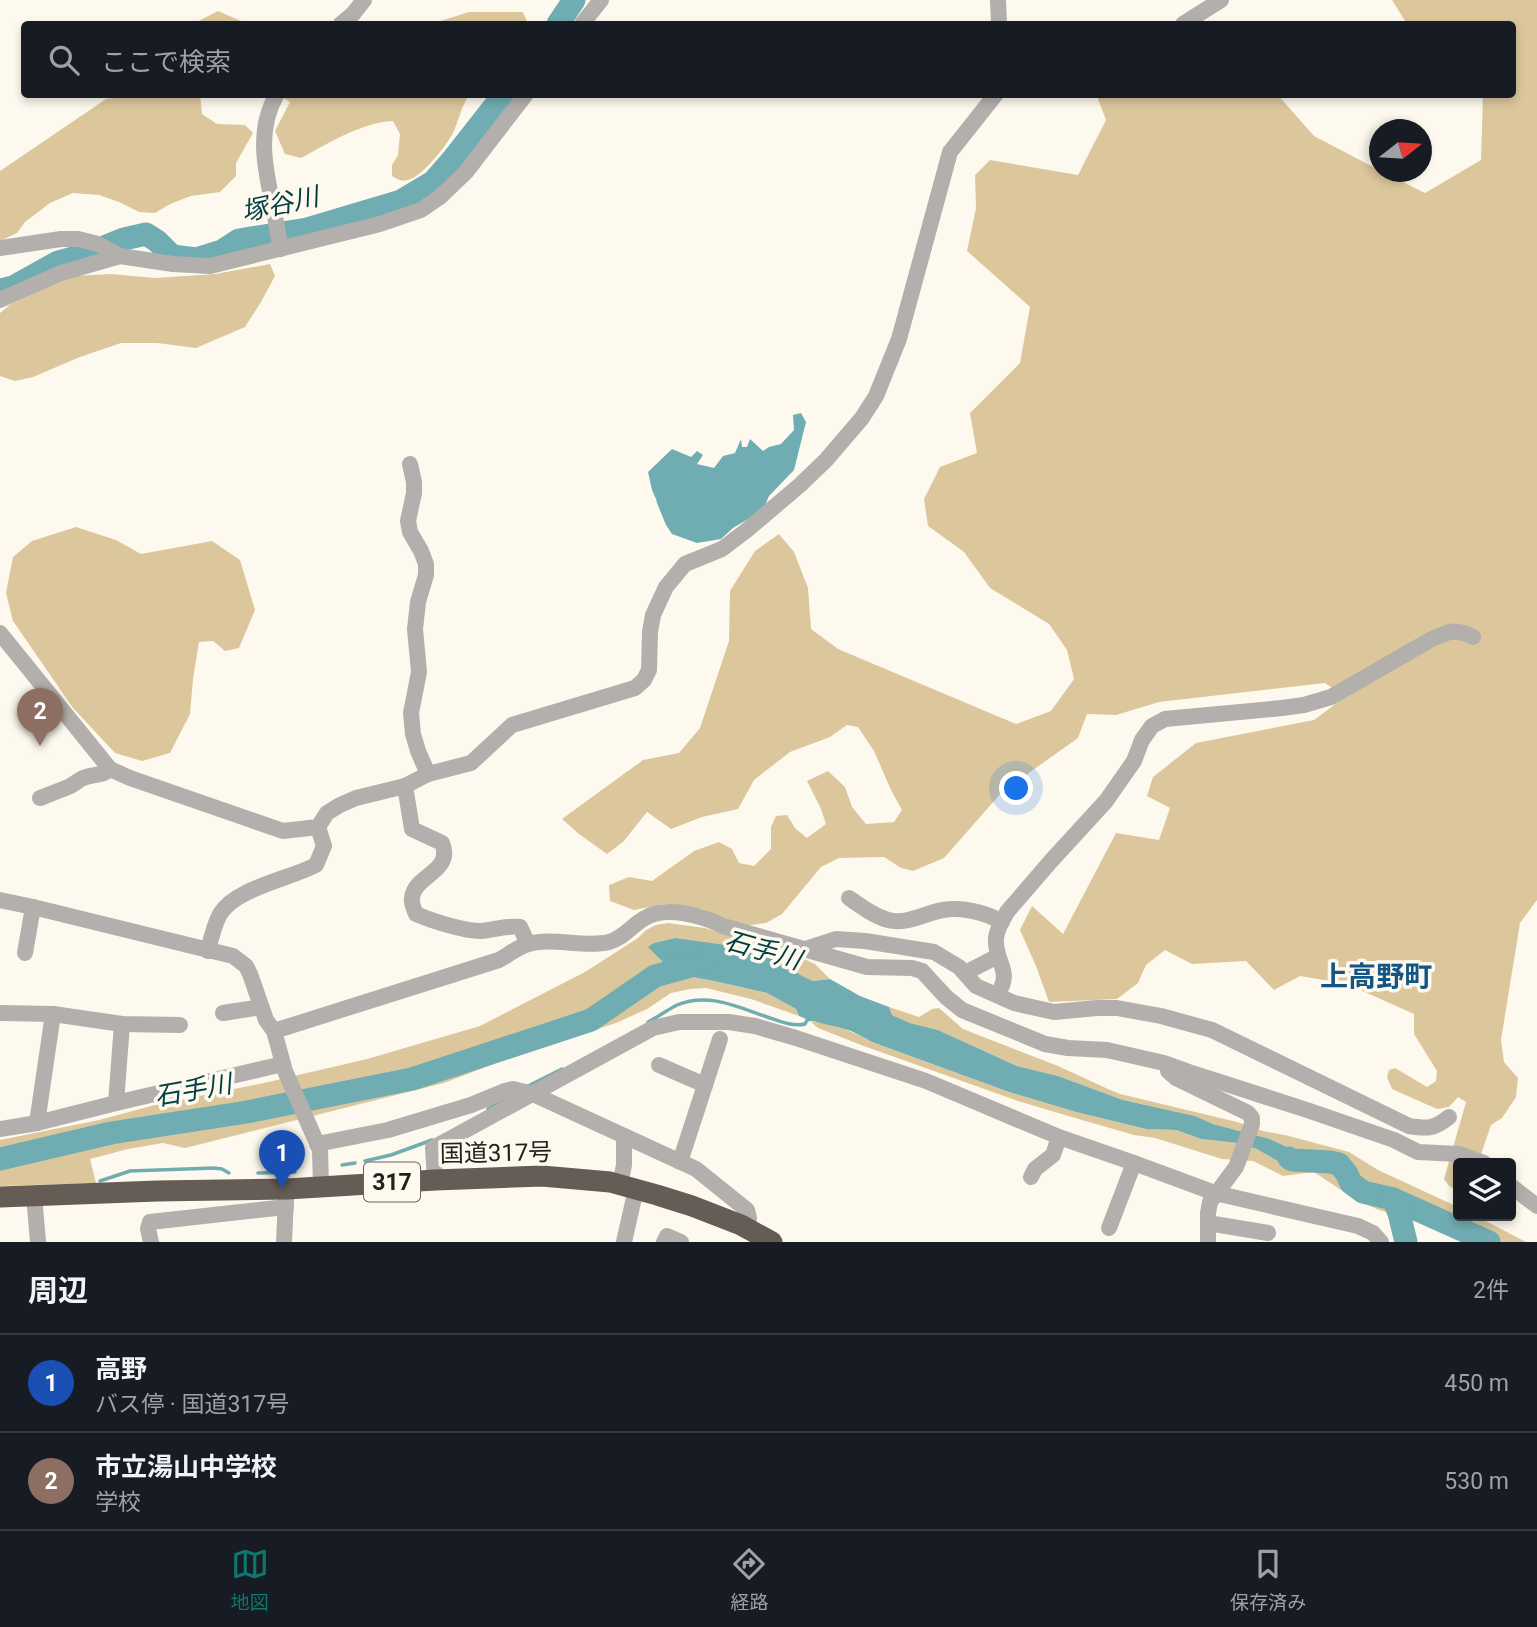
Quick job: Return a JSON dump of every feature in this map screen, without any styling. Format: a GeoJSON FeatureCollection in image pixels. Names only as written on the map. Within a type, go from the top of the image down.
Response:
{"type":"FeatureCollection","features":[{"type":"Feature","properties":{"kind":"highway","name":"国道317号"},"geometry":{"type":"LineString","coordinates":[[0,1197],[157,1191],[286,1198],[321,1187],[542,1176],[610,1182],[628,1187],[692,1206],[747,1228],[772,1242]]}},
{"type":"Feature","properties":{"kind":"street"},"geometry":{"type":"LineString","coordinates":[[345,21],[364,0]]}},
{"type":"Feature","properties":{"kind":"street"},"geometry":{"type":"LineString","coordinates":[[584,21],[601,0]]}},
{"type":"Feature","properties":{"kind":"street"},"geometry":{"type":"LineString","coordinates":[[998,0],[999,21]]}},
{"type":"Feature","properties":{"kind":"street"},"geometry":{"type":"LineString","coordinates":[[1188,21],[1221,0]]}},
{"type":"Feature","properties":{"kind":"street"},"geometry":{"type":"LineString","coordinates":[[275,98],[265,127],[263,150],[281,246]]}},
{"type":"Feature","properties":{"kind":"street"},"geometry":{"type":"LineString","coordinates":[[0,248],[78,239],[98,244],[117,254],[173,264],[210,266],[281,246],[380,224],[421,210],[440,197],[466,172],[523,98]]}},
{"type":"Feature","properties":{"kind":"street"},"geometry":{"type":"LineString","coordinates":[[318,827],[327,813],[356,797],[405,786],[428,775],[471,763],[512,725],[635,688],[644,680],[649,670],[653,615],[666,587],[685,564],[722,549],[800,485],[853,429],[876,396],[899,339],[950,152],[993,98]]}},
{"type":"Feature","properties":{"kind":"street"},"geometry":{"type":"LineString","coordinates":[[0,300],[61,273],[117,254]]}},
{"type":"Feature","properties":{"kind":"street"},"geometry":{"type":"LineString","coordinates":[[410,464],[414,493],[408,521],[410,532],[426,564],[415,629],[419,672],[411,713],[413,734],[428,775]]}},
{"type":"Feature","properties":{"kind":"street"},"geometry":{"type":"LineString","coordinates":[[997,995],[1005,984],[996,939],[1007,912],[1106,801],[1134,761],[1142,740],[1153,726],[1165,719],[1304,705],[1331,697],[1446,632],[1458,630],[1473,637]]}},
{"type":"Feature","properties":{"kind":"street"},"geometry":{"type":"LineString","coordinates":[[0,633],[110,769],[283,831],[318,827]]}},
{"type":"Feature","properties":{"kind":"street"},"geometry":{"type":"LineString","coordinates":[[40,798],[71,786],[81,778],[110,769]]}},
{"type":"Feature","properties":{"kind":"street"},"geometry":{"type":"LineString","coordinates":[[405,786],[412,829],[442,844],[446,852],[444,860],[413,891],[411,901],[416,914],[477,931],[520,927],[528,944]]}},
{"type":"Feature","properties":{"kind":"street"},"geometry":{"type":"LineString","coordinates":[[208,950],[221,912],[231,901],[316,864],[324,846],[318,827]]}},
{"type":"Feature","properties":{"kind":"street"},"geometry":{"type":"LineString","coordinates":[[849,898],[871,913],[889,920],[905,922],[942,910],[958,909],[979,912],[1002,922]]}},
{"type":"Feature","properties":{"kind":"street"},"geometry":{"type":"LineString","coordinates":[[0,900],[233,956],[241,961],[250,975],[266,1020],[274,1031],[284,1068],[320,1150],[321,1187]]}},
{"type":"Feature","properties":{"kind":"street"},"geometry":{"type":"LineString","coordinates":[[25,953],[33,907]]}},
{"type":"Feature","properties":{"kind":"street"},"geometry":{"type":"LineString","coordinates":[[274,1031],[499,960],[528,944],[561,941],[610,942],[621,937],[647,916],[670,913],[706,918],[723,926],[867,967],[912,968],[922,971],[961,1010],[1045,1044],[1107,1050],[1164,1063],[1263,1094],[1382,1136],[1418,1152],[1458,1154],[1470,1158]]}},
{"type":"Feature","properties":{"kind":"street"},"geometry":{"type":"LineString","coordinates":[[803,950],[836,940],[865,941],[934,952],[959,967],[976,986],[1014,1003],[1054,1012],[1117,1008],[1161,1016],[1212,1030],[1409,1126],[1425,1129],[1438,1125],[1449,1117]]}},
{"type":"Feature","properties":{"kind":"street"},"geometry":{"type":"LineString","coordinates":[[965,973],[998,956]]}},
{"type":"Feature","properties":{"kind":"street"},"geometry":{"type":"LineString","coordinates":[[223,1013],[261,1007]]}},
{"type":"Feature","properties":{"kind":"street"},"geometry":{"type":"LineString","coordinates":[[0,1013],[53,1014],[122,1024],[180,1025]]}},
{"type":"Feature","properties":{"kind":"street"},"geometry":{"type":"LineString","coordinates":[[37,1124],[53,1014]]}},
{"type":"Feature","properties":{"kind":"street"},"geometry":{"type":"LineString","coordinates":[[435,1180],[433,1148],[653,1028],[679,1021],[729,1022],[755,1026],[796,1038],[926,1081],[1059,1137],[1215,1193],[1358,1226],[1373,1233],[1381,1242]]}},
{"type":"Feature","properties":{"kind":"street"},"geometry":{"type":"LineString","coordinates":[[116,1103],[122,1024]]}},
{"type":"Feature","properties":{"kind":"street"},"geometry":{"type":"LineString","coordinates":[[680,1162],[720,1039]]}},
{"type":"Feature","properties":{"kind":"street"},"geometry":{"type":"LineString","coordinates":[[1164,1063],[1168,1073],[1248,1113],[1252,1118],[1236,1167],[1210,1202],[1208,1242]]}},
{"type":"Feature","properties":{"kind":"street"},"geometry":{"type":"LineString","coordinates":[[659,1066],[705,1085]]}},
{"type":"Feature","properties":{"kind":"street"},"geometry":{"type":"LineString","coordinates":[[0,1129],[37,1124],[116,1103],[284,1068]]}},
{"type":"Feature","properties":{"kind":"street"},"geometry":{"type":"LineString","coordinates":[[317,1144],[388,1130],[471,1105],[513,1089],[533,1094],[696,1169],[747,1210],[747,1228]]}},
{"type":"Feature","properties":{"kind":"street"},"geometry":{"type":"LineString","coordinates":[[624,1136],[624,1165],[628,1187],[624,1242]]}},
{"type":"Feature","properties":{"kind":"street"},"geometry":{"type":"LineString","coordinates":[[1031,1177],[1035,1169],[1053,1155],[1059,1137]]}},
{"type":"Feature","properties":{"kind":"street"},"geometry":{"type":"LineString","coordinates":[[1109,1228],[1134,1163]]}},
{"type":"Feature","properties":{"kind":"street"},"geometry":{"type":"LineString","coordinates":[[1516,1190],[1537,1206]]}},
{"type":"Feature","properties":{"kind":"street"},"geometry":{"type":"LineString","coordinates":[[34,1195],[38,1242]]}},
{"type":"Feature","properties":{"kind":"street"},"geometry":{"type":"LineString","coordinates":[[151,1242],[148,1229],[150,1222],[286,1198],[284,1242]]}},
{"type":"Feature","properties":{"kind":"street"},"geometry":{"type":"LineString","coordinates":[[1208,1223],[1268,1233]]}},
{"type":"Feature","properties":{"kind":"street"},"geometry":{"type":"LineString","coordinates":[[664,1242],[667,1236],[681,1242]]}},
{"type":"Feature","properties":{"kind":"shaded area"},"geometry":{"type":"Polygon","coordinates":[[[1392,0],[1537,0],[1537,900],[1520,923],[1501,1040],[1504,1062],[1518,1078],[1516,1097],[1502,1118],[1491,1125],[1480,1158],[1453,1158],[1453,1188],[1444,1179],[1466,1102],[1458,1097],[1449,1107],[1437,1109],[1392,1089],[1387,1077],[1389,1070],[1395,1068],[1427,1087],[1436,1081],[1437,1071],[1414,1034],[1414,1014],[1347,984],[1300,976],[1274,990],[1246,961],[1192,964],[1165,950],[1146,965],[1138,983],[1117,999],[1049,1002],[1020,930],[1032,906],[1063,934],[1116,833],[1159,840],[1170,808],[1147,796],[1153,777],[1196,743],[1314,720],[1345,697],[1325,683],[1159,702],[1116,715],[1087,714],[1078,738],[1002,792],[944,858],[913,871],[901,868],[884,857],[839,858],[821,867],[782,914],[766,923],[744,926],[702,909],[664,904],[634,910],[610,901],[609,885],[629,877],[652,881],[694,851],[719,842],[732,849],[739,863],[754,866],[771,849],[771,827],[776,816],[787,815],[795,828],[807,838],[826,824],[807,781],[828,771],[845,787],[852,807],[866,824],[894,822],[902,810],[874,751],[858,727],[847,725],[830,737],[790,752],[754,780],[738,809],[702,817],[671,829],[647,812],[623,842],[607,854],[562,819],[643,760],[679,753],[700,728],[729,641],[730,591],[755,551],[779,534],[794,552],[808,588],[811,629],[838,649],[1016,724],[1051,711],[1074,679],[1067,650],[1049,624],[990,588],[964,552],[928,526],[924,499],[940,467],[977,453],[970,413],[1020,363],[1030,307],[967,251],[976,208],[975,175],[990,160],[1078,175],[1106,120],[1098,98],[1281,98],[1314,136],[1369,165],[1369,182],[1403,182],[1425,193],[1481,160],[1483,98],[1516,98],[1516,21],[1405,21],[1392,0]]]}},
{"type":"Feature","properties":{"kind":"shaded area"},"geometry":{"type":"Polygon","coordinates":[[[218,11],[241,21],[199,21],[218,11]]]}},
{"type":"Feature","properties":{"kind":"shaded area"},"geometry":{"type":"Polygon","coordinates":[[[469,12],[523,12],[527,21],[440,21],[469,12]]]}},
{"type":"Feature","properties":{"kind":"shaded area"},"geometry":{"type":"Polygon","coordinates":[[[200,98],[202,114],[217,124],[245,125],[253,133],[236,163],[236,176],[220,192],[191,196],[155,213],[139,212],[99,195],[73,193],[50,203],[25,222],[17,233],[0,240],[0,171],[106,99],[200,98]]]}},
{"type":"Feature","properties":{"kind":"shaded area"},"geometry":{"type":"Polygon","coordinates":[[[283,98],[467,98],[446,144],[427,167],[414,178],[403,181],[392,176],[400,134],[393,121],[357,130],[301,158],[285,154],[275,131],[290,102],[283,98]]]}},
{"type":"Feature","properties":{"kind":"shaded area"},"geometry":{"type":"Polygon","coordinates":[[[270,264],[275,276],[245,327],[196,348],[157,343],[121,343],[33,377],[15,381],[0,376],[0,313],[11,304],[71,276],[111,274],[155,278],[215,274],[270,264]]]}},
{"type":"Feature","properties":{"kind":"shaded area"},"geometry":{"type":"Polygon","coordinates":[[[76,527],[116,540],[141,554],[212,541],[240,560],[255,610],[239,648],[225,651],[213,641],[199,642],[190,714],[170,753],[142,761],[115,753],[73,708],[13,621],[6,593],[13,557],[32,541],[76,527]]]}},
{"type":"Feature","properties":{"kind":"shaded area"},"geometry":{"type":"Polygon","coordinates":[[[668,923],[705,928],[804,959],[815,964],[830,979],[813,981],[782,962],[675,938],[654,943],[678,977],[692,977],[767,993],[796,1009],[799,1016],[751,999],[706,988],[671,993],[647,1009],[616,1023],[512,1057],[444,1083],[185,1148],[163,1143],[90,1159],[96,1183],[0,1186],[0,1140],[367,1059],[480,1026],[585,972],[646,930],[668,923]]]}},
{"type":"Feature","properties":{"kind":"shaded area"},"geometry":{"type":"Polygon","coordinates":[[[889,1007],[919,1017],[939,1008],[963,1029],[1058,1066],[1120,1094],[1349,1152],[1378,1170],[1453,1205],[1453,1221],[1486,1221],[1526,1242],[1471,1242],[1430,1224],[1379,1210],[1356,1200],[1314,1172],[1283,1176],[1253,1161],[1222,1159],[1018,1101],[861,1045],[818,1028],[810,1021],[842,1028],[872,1042],[1009,1092],[1076,1112],[1146,1129],[1176,1130],[1201,1139],[1237,1143],[1318,1161],[1270,1139],[1213,1124],[1195,1116],[1123,1100],[1058,1076],[1017,1066],[938,1030],[892,1015],[889,1007]]]}},
{"type":"Feature","properties":{"kind":"water"},"geometry":{"type":"Polygon","coordinates":[[[801,413],[806,422],[794,470],[769,496],[763,510],[733,528],[721,539],[697,543],[672,534],[657,503],[648,472],[672,449],[691,457],[697,451],[703,455],[697,464],[714,468],[723,456],[735,453],[741,439],[742,447],[747,447],[750,439],[763,451],[781,444],[794,430],[793,415],[801,413]]]}},
{"type":"Feature","properties":{"kind":"water"},"geometry":{"type":"Polygon","coordinates":[[[675,938],[725,945],[782,962],[813,981],[830,979],[860,996],[889,1007],[892,1015],[938,1030],[1017,1066],[1058,1076],[1123,1100],[1195,1116],[1213,1124],[1270,1139],[1319,1162],[1292,1169],[1257,1149],[1237,1143],[1201,1139],[1176,1130],[1146,1129],[1076,1112],[1009,1092],[872,1042],[851,1031],[799,1016],[796,1009],[767,993],[692,977],[678,977],[648,947],[675,938]]]}},
{"type":"Feature","properties":{"kind":"waterway","name":"塚谷川"},"geometry":{"type":"LineString","coordinates":[[560,21],[574,0]]}},
{"type":"Feature","properties":{"kind":"waterway","name":"塚谷川"},"geometry":{"type":"LineString","coordinates":[[0,290],[13,287],[58,262],[146,234],[172,256],[196,259],[222,251],[239,240],[307,229],[401,201],[433,182],[501,98]]}},
{"type":"Feature","properties":{"kind":"waterway","name":"石手川"},"geometry":{"type":"LineString","coordinates":[[0,1159],[111,1133],[247,1112],[412,1079],[591,1020],[655,976],[702,963]]}},
{"type":"Feature","properties":{"kind":"waterway"},"geometry":{"type":"LineString","coordinates":[[648,1022],[677,1005],[700,1000],[723,1002],[791,1024],[805,1024],[811,1019]]}},
{"type":"Feature","properties":{"kind":"waterway"},"geometry":{"type":"LineString","coordinates":[[528,1086],[562,1069]]}},
{"type":"Feature","properties":{"kind":"waterway"},"geometry":{"type":"LineString","coordinates":[[488,1109],[509,1097]]}},
{"type":"Feature","properties":{"kind":"waterway"},"geometry":{"type":"LineString","coordinates":[[365,1161],[432,1140]]}},
{"type":"Feature","properties":{"kind":"waterway","name":"石手川"},"geometry":{"type":"LineString","coordinates":[[1289,1158],[1339,1164],[1351,1183],[1363,1192],[1393,1199],[1489,1242]]}},
{"type":"Feature","properties":{"kind":"waterway"},"geometry":{"type":"LineString","coordinates":[[342,1165],[355,1163]]}},
{"type":"Feature","properties":{"kind":"waterway"},"geometry":{"type":"LineString","coordinates":[[100,1181],[130,1171],[214,1168],[229,1173]]}},
{"type":"Feature","properties":{"kind":"waterway"},"geometry":{"type":"LineString","coordinates":[[258,1173],[295,1172]]}},
{"type":"Feature","properties":{"kind":"waterway"},"geometry":{"type":"LineString","coordinates":[[1393,1199],[1406,1242]]}},
{"type":"Feature","properties":{"kind":"place","name":"市立湯山中学校"},"geometry":{"type":"Point","coordinates":[40,746]}},
{"type":"Feature","properties":{"kind":"place","name":"高野"},"geometry":{"type":"Point","coordinates":[282,1188]}},
{"type":"Feature","properties":{"kind":"district","name":"上高野町"},"geometry":{"type":"Point","coordinates":[1376,976]}}]}
